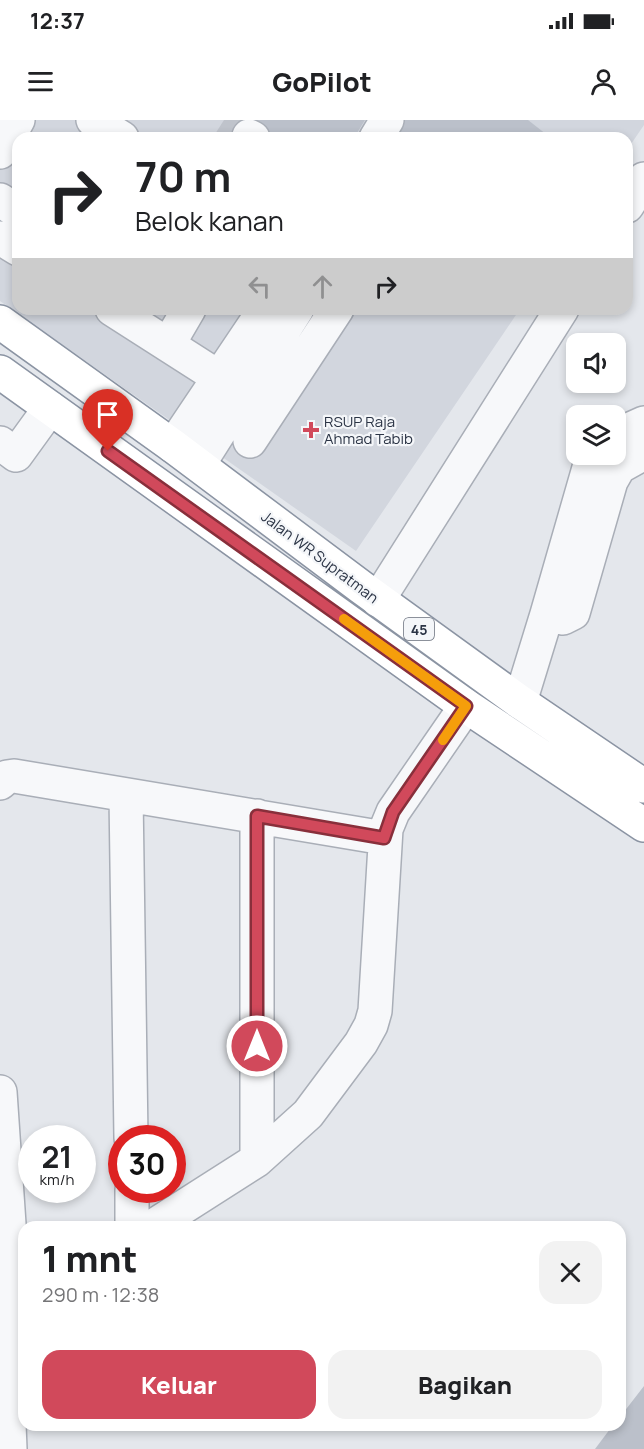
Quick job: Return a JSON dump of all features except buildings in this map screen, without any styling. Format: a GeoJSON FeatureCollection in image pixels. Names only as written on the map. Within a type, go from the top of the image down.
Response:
{"type":"FeatureCollection","features":[{"type":"Feature","properties":{"kind":"highway","name":"Jalan WR Supratman"},"geometry":{"type":"LineString","coordinates":[[0,322],[186,455],[378,600],[520,702],[644,786]]}},
{"type":"Feature","properties":{"kind":"highway","name":"45"},"geometry":{"type":"LineString","coordinates":[[0,372],[466,706],[644,825]]}},
{"type":"Feature","properties":{"kind":"street"},"geometry":{"type":"LineString","coordinates":[[93,120],[112,132]]}},
{"type":"Feature","properties":{"kind":"street"},"geometry":{"type":"LineString","coordinates":[[633,196],[644,179]]}},
{"type":"Feature","properties":{"kind":"street"},"geometry":{"type":"LineString","coordinates":[[148,315],[178,320],[231,385]]}},
{"type":"Feature","properties":{"kind":"street"},"geometry":{"type":"LineString","coordinates":[[231,385],[252,315]]}},
{"type":"Feature","properties":{"kind":"street"},"geometry":{"type":"LineString","coordinates":[[186,455],[231,385],[292,315]]}},
{"type":"Feature","properties":{"kind":"street"},"geometry":{"type":"LineString","coordinates":[[250,441],[333,315]]}},
{"type":"Feature","properties":{"kind":"street"},"geometry":{"type":"LineString","coordinates":[[378,600],[558,315]]}},
{"type":"Feature","properties":{"kind":"street"},"geometry":{"type":"LineString","coordinates":[[0,443],[16,455],[50,408]]}},
{"type":"Feature","properties":{"kind":"street"},"geometry":{"type":"LineString","coordinates":[[626,431],[644,423]]}},
{"type":"Feature","properties":{"kind":"street"},"geometry":{"type":"LineString","coordinates":[[547,614],[563,618],[573,613],[611,481],[620,467],[644,453]]}},
{"type":"Feature","properties":{"kind":"street"},"geometry":{"type":"LineString","coordinates":[[520,702],[590,465]]}},
{"type":"Feature","properties":{"kind":"street"},"geometry":{"type":"LineString","coordinates":[[161,1221],[257,1160],[308,1114],[361,1043],[371,1025],[375,1011],[384,838],[393,812],[466,706]]}},
{"type":"Feature","properties":{"kind":"street"},"geometry":{"type":"LineString","coordinates":[[0,783],[7,777],[14,776],[384,838]]}},
{"type":"Feature","properties":{"kind":"street"},"geometry":{"type":"LineString","coordinates":[[126,795],[131,1125]]}},
{"type":"Feature","properties":{"kind":"street"},"geometry":{"type":"LineString","coordinates":[[257,816],[257,1160]]}},
{"type":"Feature","properties":{"kind":"street"},"geometry":{"type":"LineString","coordinates":[[0,1092],[18,1298]]}},
{"type":"Feature","properties":{"kind":"street"},"geometry":{"type":"LineString","coordinates":[[132,1203],[132,1221]]}},
{"type":"Feature","properties":{"kind":"street"},"geometry":{"type":"LineString","coordinates":[[10,1449],[4,1404],[18,1315]]}},
{"type":"Feature","properties":{"kind":"shaded area","name":"RSUP Raja Ahmad Tabib"},"geometry":{"type":"Polygon","coordinates":[[[0,120],[644,120],[644,125],[633,141],[633,132],[12,132],[12,309],[0,301],[0,120]]]}},
{"type":"Feature","properties":{"kind":"shaded area","name":"RSUP Raja Ahmad Tabib"},"geometry":{"type":"Polygon","coordinates":[[[20,315],[516,315],[356,551],[20,315]]]}},
{"type":"Feature","properties":{"kind":"tunnel"},"geometry":{"type":"LineString","coordinates":[[224,120],[243,132]]}},
{"type":"Feature","properties":{"kind":"slow traffic"},"geometry":{"type":"LineString","coordinates":[[344,619],[466,706],[443,740]]}},
{"type":"Feature","properties":{"kind":"place","name":"RSUP Raja Ahmad Tabib"},"geometry":{"type":"Point","coordinates":[311,430]}},
{"type":"Feature","properties":{"kind":"route"},"geometry":{"type":"LineString","coordinates":[[108,451],[466,706],[393,812],[384,838],[257,816],[257,1046]]}}]}
